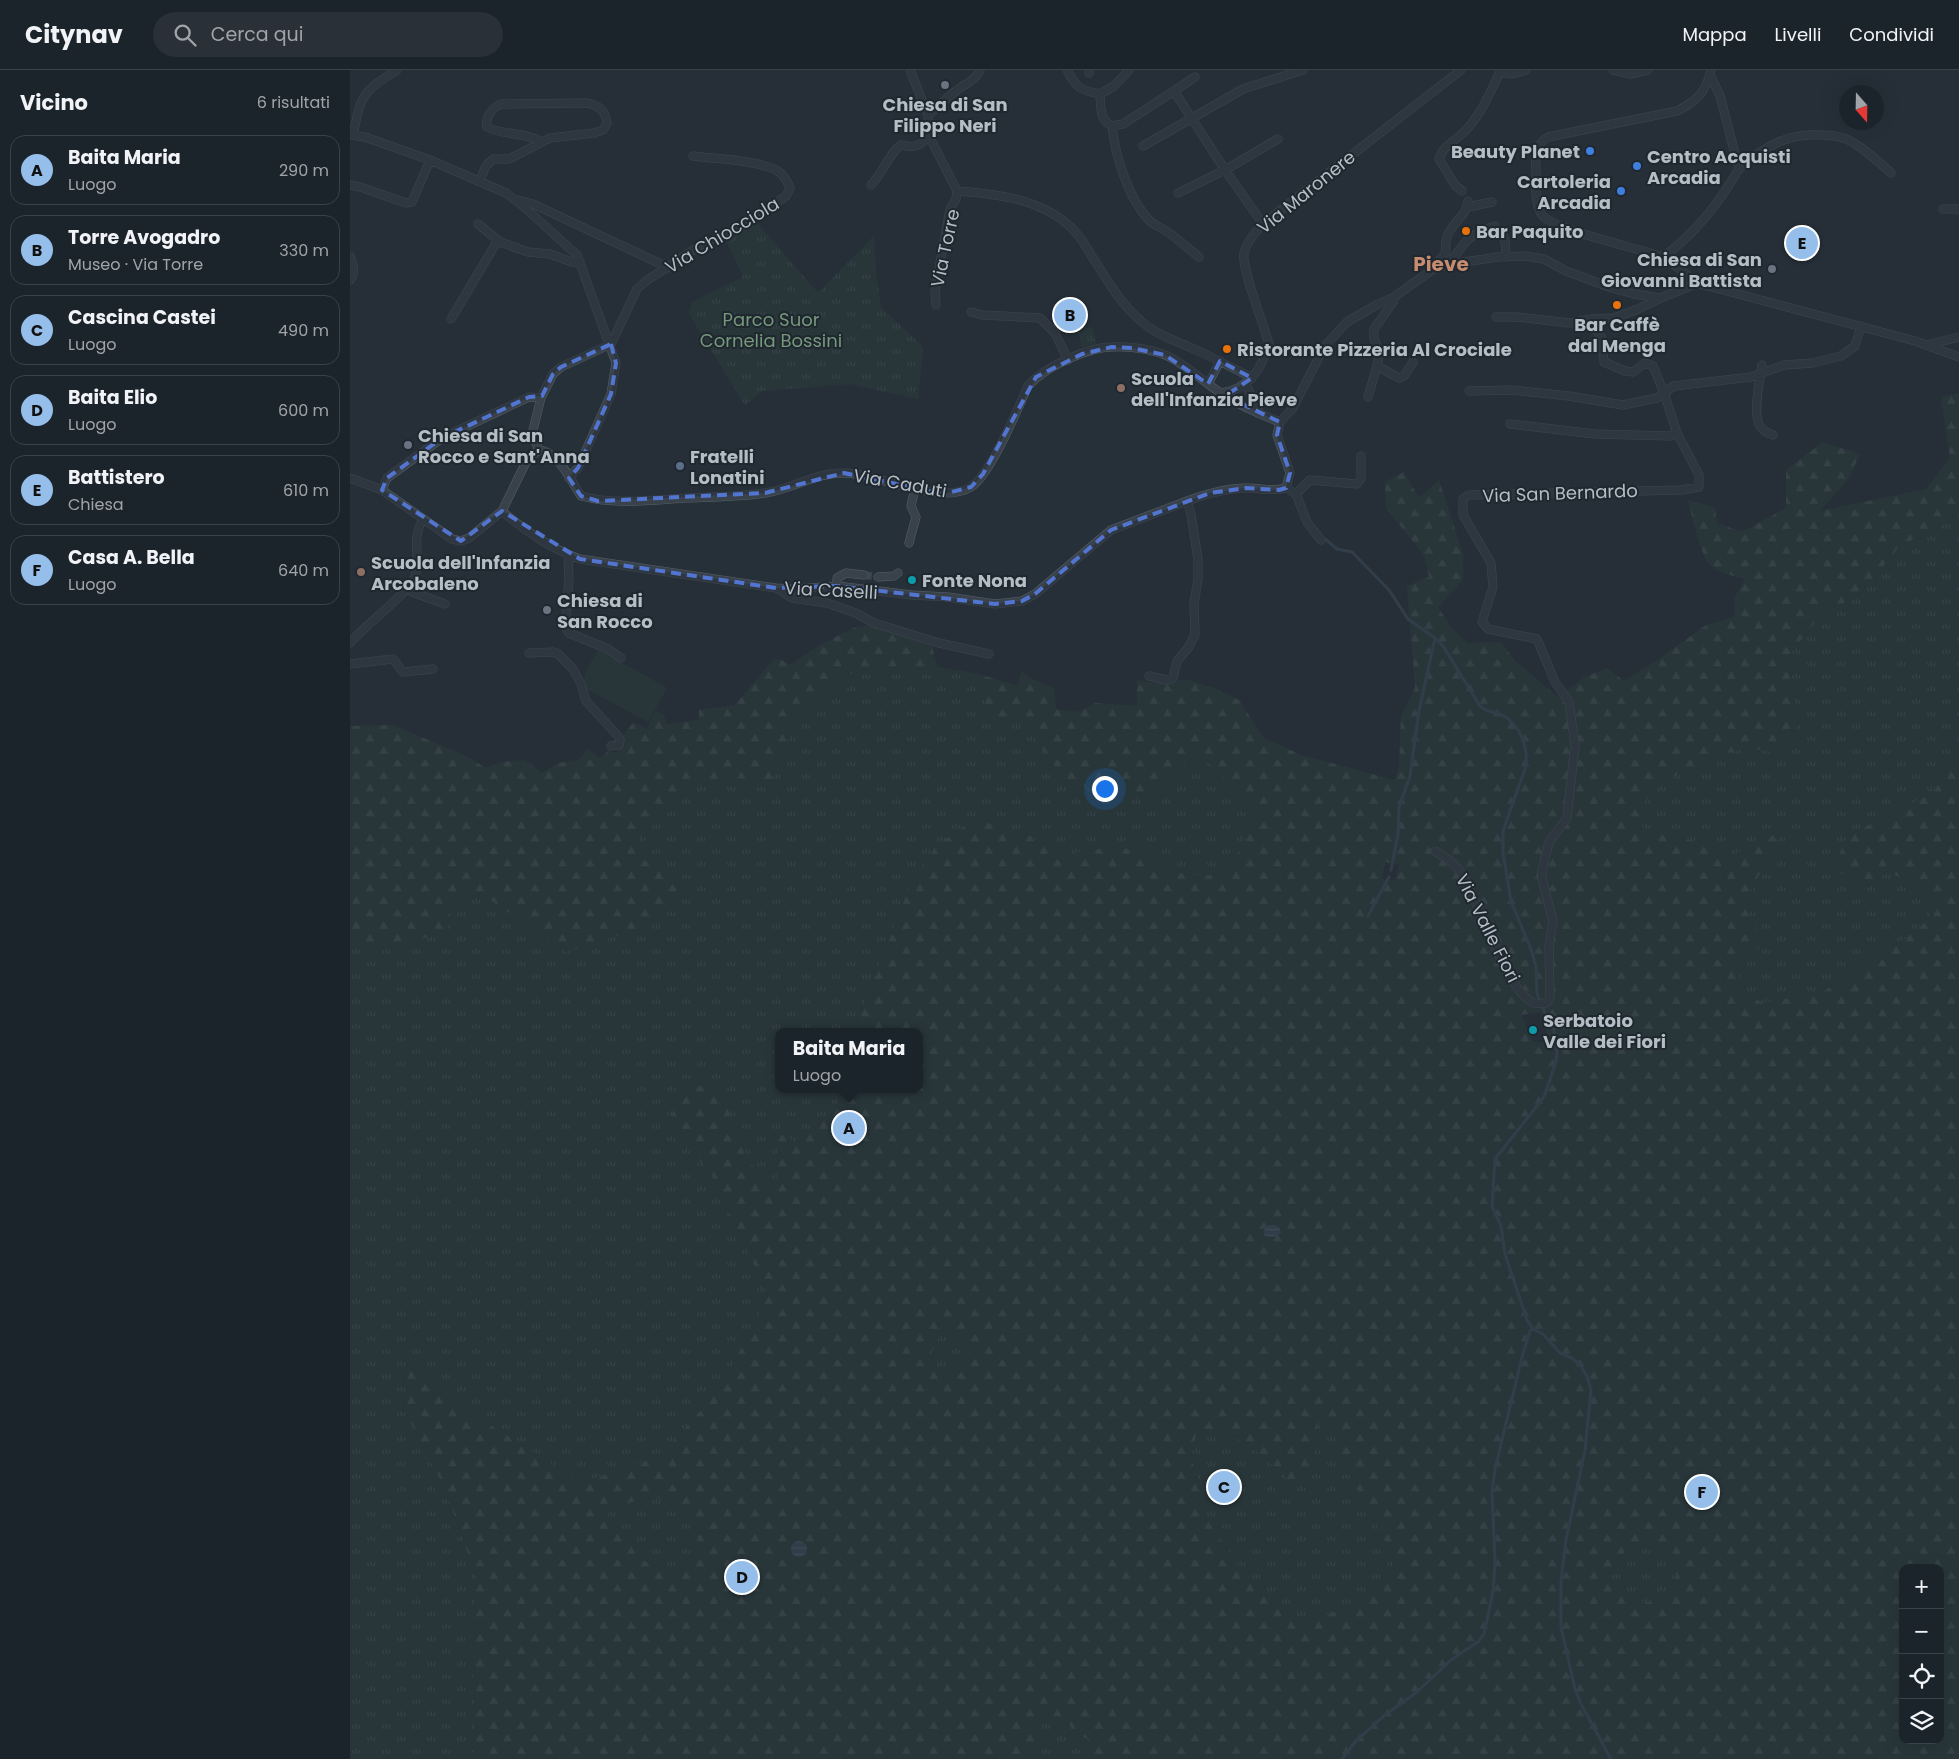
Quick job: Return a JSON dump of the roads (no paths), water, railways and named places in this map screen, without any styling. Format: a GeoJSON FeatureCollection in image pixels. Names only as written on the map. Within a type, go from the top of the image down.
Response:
{"type":"FeatureCollection","features":[{"type":"Feature","properties":{"kind":"street"},"geometry":{"type":"LineString","coordinates":[[397,70],[383,79],[363,97],[352,135],[365,137],[430,160],[506,193],[577,256],[580,262],[616,363],[611,394],[578,468],[569,478]]}},
{"type":"Feature","properties":{"kind":"street"},"geometry":{"type":"LineString","coordinates":[[910,70],[928,115],[928,136],[957,191],[1016,198],[1060,219],[1078,235],[1109,283],[1126,306],[1141,321],[1156,332],[1220,361],[1252,378]]}},
{"type":"Feature","properties":{"kind":"street"},"geometry":{"type":"LineString","coordinates":[[928,115],[956,90],[975,79],[980,70]]}},
{"type":"Feature","properties":{"kind":"street"},"geometry":{"type":"LineString","coordinates":[[1067,70],[1074,84],[1082,90],[1100,94],[1114,86],[1129,70]]}},
{"type":"Feature","properties":{"kind":"street"},"geometry":{"type":"LineString","coordinates":[[1143,146],[1244,89],[1303,70]]}},
{"type":"Feature","properties":{"kind":"street","name":"Via Maronere"},"geometry":{"type":"LineString","coordinates":[[1246,385],[1266,356],[1269,344],[1245,268],[1244,254],[1252,235],[1263,224],[1461,70]]}},
{"type":"Feature","properties":{"kind":"street"},"geometry":{"type":"LineString","coordinates":[[1462,191],[1439,159],[1442,149],[1470,127],[1480,112],[1500,71],[1512,74],[1526,70]]}},
{"type":"Feature","properties":{"kind":"street"},"geometry":{"type":"LineString","coordinates":[[1613,70],[1631,74],[1648,70]]}},
{"type":"Feature","properties":{"kind":"street"},"geometry":{"type":"LineString","coordinates":[[1711,72],[1720,96],[1740,169]]}},
{"type":"Feature","properties":{"kind":"street"},"geometry":{"type":"LineString","coordinates":[[1711,72],[1703,93],[1688,106],[1677,111],[1548,138],[1540,142],[1536,149],[1535,157],[1537,198],[1541,214],[1549,221],[1604,240],[1663,257],[1697,283],[1861,326],[1959,357]]}},
{"type":"Feature","properties":{"kind":"street"},"geometry":{"type":"LineString","coordinates":[[1100,94],[1101,115],[1105,122],[1112,126],[1123,124],[1195,77]]}},
{"type":"Feature","properties":{"kind":"street"},"geometry":{"type":"LineString","coordinates":[[1174,91],[1225,170],[1263,224]]}},
{"type":"Feature","properties":{"kind":"street"},"geometry":{"type":"LineString","coordinates":[[480,182],[486,166],[493,159],[509,159],[558,136],[594,133],[603,130],[607,123],[606,115],[600,106],[587,103],[501,104],[493,107],[486,122],[487,127],[492,130],[512,133],[542,142]]}},
{"type":"Feature","properties":{"kind":"street"},"geometry":{"type":"LineString","coordinates":[[1112,126],[1114,142],[1120,162],[1141,211],[1150,221],[1199,257]]}},
{"type":"Feature","properties":{"kind":"street"},"geometry":{"type":"LineString","coordinates":[[1663,257],[1680,245],[1701,223],[1740,169],[1763,150],[1786,138],[1805,134],[1830,135],[1851,141],[1891,173]]}},
{"type":"Feature","properties":{"kind":"street"},"geometry":{"type":"LineString","coordinates":[[871,185],[878,178],[896,148],[901,144],[911,147],[922,145],[928,136]]}},
{"type":"Feature","properties":{"kind":"street"},"geometry":{"type":"LineString","coordinates":[[1178,193],[1225,170],[1278,139]]}},
{"type":"Feature","properties":{"kind":"street","name":"Via Chiocciola"},"geometry":{"type":"LineString","coordinates":[[610,344],[637,289],[646,281],[701,245],[732,231],[758,216],[786,196],[790,188],[787,179],[777,171],[764,165],[693,156]]}},
{"type":"Feature","properties":{"kind":"street"},"geometry":{"type":"LineString","coordinates":[[350,185],[360,186],[406,204],[412,202],[430,160]]}},
{"type":"Feature","properties":{"kind":"street","name":"Via Torre"},"geometry":{"type":"LineString","coordinates":[[936,305],[935,290],[950,209],[956,199],[957,191]]}},
{"type":"Feature","properties":{"kind":"street"},"geometry":{"type":"LineString","coordinates":[[511,197],[533,204],[663,264],[667,268]]}},
{"type":"Feature","properties":{"kind":"street"},"geometry":{"type":"LineString","coordinates":[[1321,540],[1307,522],[1296,494],[1286,488],[1290,474],[1277,435],[1280,422],[1293,408],[1324,347],[1336,333],[1347,322],[1394,297],[1432,270],[1446,252],[1444,241],[1468,204],[1492,202]]}},
{"type":"Feature","properties":{"kind":"street"},"geometry":{"type":"LineString","coordinates":[[1943,208],[1959,208]]}},
{"type":"Feature","properties":{"kind":"street"},"geometry":{"type":"LineString","coordinates":[[478,224],[500,242],[528,252],[550,254],[572,262],[580,262]]}},
{"type":"Feature","properties":{"kind":"street"},"geometry":{"type":"LineString","coordinates":[[1450,264],[1465,241],[1485,229],[1495,226]]}},
{"type":"Feature","properties":{"kind":"street"},"geometry":{"type":"LineString","coordinates":[[1485,229],[1502,232],[1505,241],[1506,258]]}},
{"type":"Feature","properties":{"kind":"street"},"geometry":{"type":"LineString","coordinates":[[451,319],[494,245],[500,242]]}},
{"type":"Feature","properties":{"kind":"street"},"geometry":{"type":"LineString","coordinates":[[350,256],[354,268],[350,280]]}},
{"type":"Feature","properties":{"kind":"street"},"geometry":{"type":"LineString","coordinates":[[1432,270],[1450,264],[1498,257],[1524,256],[1544,259],[1609,287],[1634,294],[1661,298]]}},
{"type":"Feature","properties":{"kind":"street"},"geometry":{"type":"LineString","coordinates":[[1496,317],[1517,317],[1569,323],[1614,318],[1697,283]]}},
{"type":"Feature","properties":{"kind":"street"},"geometry":{"type":"LineString","coordinates":[[1368,397],[1380,352],[1374,339],[1374,329],[1393,302],[1394,297]]}},
{"type":"Feature","properties":{"kind":"street"},"geometry":{"type":"LineString","coordinates":[[971,312],[982,315],[1040,318],[1056,333],[1068,360]]}},
{"type":"Feature","properties":{"kind":"street","name":"Via San Bernardo"},"geometry":{"type":"LineString","coordinates":[[1562,692],[1537,639],[1488,629],[1482,622],[1493,587],[1492,563],[1462,515],[1463,499],[1469,495],[1681,490],[1699,487],[1699,475],[1678,433],[1652,366],[1645,363],[1633,372],[1625,372],[1604,362],[1602,338],[1594,328],[1592,319]]}},
{"type":"Feature","properties":{"kind":"street"},"geometry":{"type":"LineString","coordinates":[[1469,391],[1511,390],[1569,396],[1623,405],[1657,398],[1674,386],[1751,377],[1761,369],[1813,363],[1841,356],[1855,346],[1861,326]]}},
{"type":"Feature","properties":{"kind":"street"},"geometry":{"type":"LineString","coordinates":[[1926,345],[1959,336]]}},
{"type":"Feature","properties":{"kind":"street"},"geometry":{"type":"LineString","coordinates":[[350,478],[382,490],[452,539],[461,541],[469,538],[502,510],[528,458],[538,450],[532,434],[542,398],[553,374],[562,367],[610,344]]}},
{"type":"Feature","properties":{"kind":"street","name":"Via Caduti"},"geometry":{"type":"LineString","coordinates":[[538,450],[547,451],[555,458],[581,496],[598,501],[657,500],[765,493],[816,478],[844,473],[866,475],[944,494],[956,492],[971,487],[983,474],[997,450],[1028,386],[1036,378],[1050,368],[1082,354],[1112,347],[1144,350],[1165,355],[1242,406],[1280,422]]}},
{"type":"Feature","properties":{"kind":"street"},"geometry":{"type":"LineString","coordinates":[[1208,384],[1220,361]]}},
{"type":"Feature","properties":{"kind":"street"},"geometry":{"type":"LineString","coordinates":[[1377,366],[1399,378],[1404,376],[1413,362]]}},
{"type":"Feature","properties":{"kind":"street"},"geometry":{"type":"LineString","coordinates":[[1761,369],[1756,414],[1758,424],[1764,431],[1773,435]]}},
{"type":"Feature","properties":{"kind":"street"},"geometry":{"type":"LineString","coordinates":[[1221,393],[1234,391],[1246,385],[1260,414]]}},
{"type":"Feature","properties":{"kind":"street"},"geometry":{"type":"LineString","coordinates":[[382,490],[387,478],[442,438],[528,397],[542,398]]}},
{"type":"Feature","properties":{"kind":"street"},"geometry":{"type":"LineString","coordinates":[[1510,424],[1595,434],[1670,436],[1678,433]]}},
{"type":"Feature","properties":{"kind":"street"},"geometry":{"type":"LineString","coordinates":[[1296,494],[1310,480],[1357,484],[1362,479],[1361,456]]}},
{"type":"Feature","properties":{"kind":"street"},"geometry":{"type":"LineString","coordinates":[[909,542],[916,517],[911,506],[915,488]]}},
{"type":"Feature","properties":{"kind":"street","name":"Via Caselli"},"geometry":{"type":"LineString","coordinates":[[502,510],[514,522],[568,555],[580,559],[776,588],[794,589],[838,586],[912,596],[948,597],[995,604],[1022,601],[1035,594],[1111,530],[1210,492],[1246,488],[1279,490],[1286,488]]}},
{"type":"Feature","properties":{"kind":"street"},"geometry":{"type":"LineString","coordinates":[[1149,676],[1167,680],[1173,678],[1177,661],[1188,648],[1195,635],[1194,604],[1198,580],[1198,560],[1192,514],[1187,501]]}},
{"type":"Feature","properties":{"kind":"street"},"geometry":{"type":"LineString","coordinates":[[350,643],[414,579],[417,571],[417,529],[423,519]]}},
{"type":"Feature","properties":{"kind":"street"},"geometry":{"type":"LineString","coordinates":[[568,555],[569,580],[565,627],[569,633],[608,650],[621,658]]}},
{"type":"Feature","properties":{"kind":"street"},"geometry":{"type":"LineString","coordinates":[[838,586],[837,578],[846,573],[864,575]]}},
{"type":"Feature","properties":{"kind":"street"},"geometry":{"type":"LineString","coordinates":[[878,577],[894,576],[898,573]]}},
{"type":"Feature","properties":{"kind":"street"},"geometry":{"type":"LineString","coordinates":[[407,588],[412,592],[445,604]]}},
{"type":"Feature","properties":{"kind":"street"},"geometry":{"type":"LineString","coordinates":[[776,588],[792,598],[827,603],[874,623],[939,643],[989,654]]}},
{"type":"Feature","properties":{"kind":"street"},"geometry":{"type":"LineString","coordinates":[[529,653],[557,653],[573,669],[581,684],[586,701],[620,740],[618,745],[610,746]]}},
{"type":"Feature","properties":{"kind":"street"},"geometry":{"type":"LineString","coordinates":[[350,664],[388,659],[396,662],[403,672],[434,669]]}},
{"type":"Feature","properties":{"kind":"street","name":"Via Valle Fiori"},"geometry":{"type":"LineString","coordinates":[[1435,850],[1446,857],[1459,870],[1501,958],[1520,991],[1532,1002],[1546,1003],[1550,999],[1549,946],[1553,921],[1542,879],[1542,870],[1549,842],[1567,818],[1575,745],[1569,702],[1562,692]]}},
{"type":"Feature","properties":{"kind":"water"},"geometry":{"type":"Polygon","coordinates":[[[1268,1225],[1279,1227],[1281,1233],[1273,1237],[1265,1236],[1263,1232],[1268,1225]]]}},
{"type":"Feature","properties":{"kind":"water"},"geometry":{"type":"Polygon","coordinates":[[[799,1541],[807,1549],[799,1557],[791,1549],[799,1541]]]}},
{"type":"Feature","properties":{"kind":"waterway"},"geometry":{"type":"LineString","coordinates":[[1325,539],[1337,549],[1352,552],[1389,590],[1408,619],[1443,646],[1480,706],[1485,710],[1502,715],[1514,724],[1522,737],[1526,751],[1526,766],[1503,831],[1503,853],[1511,901],[1532,952],[1536,967],[1537,992],[1540,1003],[1554,1030],[1554,1041],[1557,1051],[1556,1062],[1544,1097],[1495,1159],[1492,1206],[1501,1226],[1505,1254],[1527,1320],[1533,1329],[1543,1334],[1560,1353],[1572,1358],[1580,1365],[1587,1376],[1591,1390],[1585,1450],[1566,1540],[1561,1581],[1561,1627],[1575,1689],[1581,1704],[1611,1759]]}},
{"type":"Feature","properties":{"kind":"waterway"},"geometry":{"type":"LineString","coordinates":[[1391,870],[1398,834],[1399,807],[1410,776],[1419,711],[1435,638]]}},
{"type":"Feature","properties":{"kind":"waterway"},"geometry":{"type":"LineString","coordinates":[[1368,916],[1389,877]]}},
{"type":"Feature","properties":{"kind":"waterway"},"geometry":{"type":"LineString","coordinates":[[1342,1759],[1356,1741],[1385,1715],[1417,1692],[1451,1660],[1479,1641],[1484,1634],[1493,1592],[1495,1563],[1492,1492],[1495,1469],[1522,1357],[1530,1331],[1533,1329]]}},
{"type":"Feature","properties":{"kind":"tunnel"},"geometry":{"type":"LineString","coordinates":[[864,575],[878,577]]}},
{"type":"Feature","properties":{"kind":"place","name":"Chiesa di San Filippo Neri"},"geometry":{"type":"Point","coordinates":[945,85]}},
{"type":"Feature","properties":{"kind":"place","name":"Beauty Planet"},"geometry":{"type":"Point","coordinates":[1590,151]}},
{"type":"Feature","properties":{"kind":"place","name":"Centro Acquisti Arcadia"},"geometry":{"type":"Point","coordinates":[1637,166]}},
{"type":"Feature","properties":{"kind":"place","name":"Cartoleria Arcadia"},"geometry":{"type":"Point","coordinates":[1621,191]}},
{"type":"Feature","properties":{"kind":"place","name":"Bar Paquito"},"geometry":{"type":"Point","coordinates":[1466,231]}},
{"type":"Feature","properties":{"kind":"place","name":"Battistero"},"geometry":{"type":"Point","coordinates":[1802,243]}},
{"type":"Feature","properties":{"kind":"place","name":"Chiesa di San Giovanni Battista"},"geometry":{"type":"Point","coordinates":[1772,269]}},
{"type":"Feature","properties":{"kind":"place","name":"Bar Caffè dal Menga"},"geometry":{"type":"Point","coordinates":[1617,305]}},
{"type":"Feature","properties":{"kind":"place","name":"Torre Avogadro"},"geometry":{"type":"Point","coordinates":[1070,315]}},
{"type":"Feature","properties":{"kind":"place","name":"Ristorante Pizzeria Al Crociale"},"geometry":{"type":"Point","coordinates":[1227,349]}},
{"type":"Feature","properties":{"kind":"place","name":"Scuola dell'Infanzia Pieve"},"geometry":{"type":"Point","coordinates":[1121,388]}},
{"type":"Feature","properties":{"kind":"place","name":"Chiesa di San Rocco e Sant'Anna"},"geometry":{"type":"Point","coordinates":[408,445]}},
{"type":"Feature","properties":{"kind":"place","name":"Fratelli Lonatini"},"geometry":{"type":"Point","coordinates":[680,466]}},
{"type":"Feature","properties":{"kind":"place","name":"Scuola dell'Infanzia Arcobaleno"},"geometry":{"type":"Point","coordinates":[361,572]}},
{"type":"Feature","properties":{"kind":"place","name":"Fonte Nona"},"geometry":{"type":"Point","coordinates":[912,580]}},
{"type":"Feature","properties":{"kind":"place","name":"Chiesa di San Rocco"},"geometry":{"type":"Point","coordinates":[547,610]}},
{"type":"Feature","properties":{"kind":"place","name":"Serbatoio Valle dei Fiori"},"geometry":{"type":"Point","coordinates":[1533,1030]}},
{"type":"Feature","properties":{"kind":"place","name":"Baita Maria"},"geometry":{"type":"Point","coordinates":[849,1128]}},
{"type":"Feature","properties":{"kind":"place","name":"Cascina Castei"},"geometry":{"type":"Point","coordinates":[1224,1487]}},
{"type":"Feature","properties":{"kind":"place","name":"Casa A. Bella"},"geometry":{"type":"Point","coordinates":[1702,1492]}},
{"type":"Feature","properties":{"kind":"place","name":"Baita Elio"},"geometry":{"type":"Point","coordinates":[742,1577]}},
{"type":"Feature","properties":{"kind":"district","name":"Pieve"},"geometry":{"type":"Point","coordinates":[1441,264]}},
{"type":"Feature","properties":{"kind":"park label","name":"Parco Suor Cornelia Bossini"},"geometry":{"type":"Point","coordinates":[771,329]}}]}
